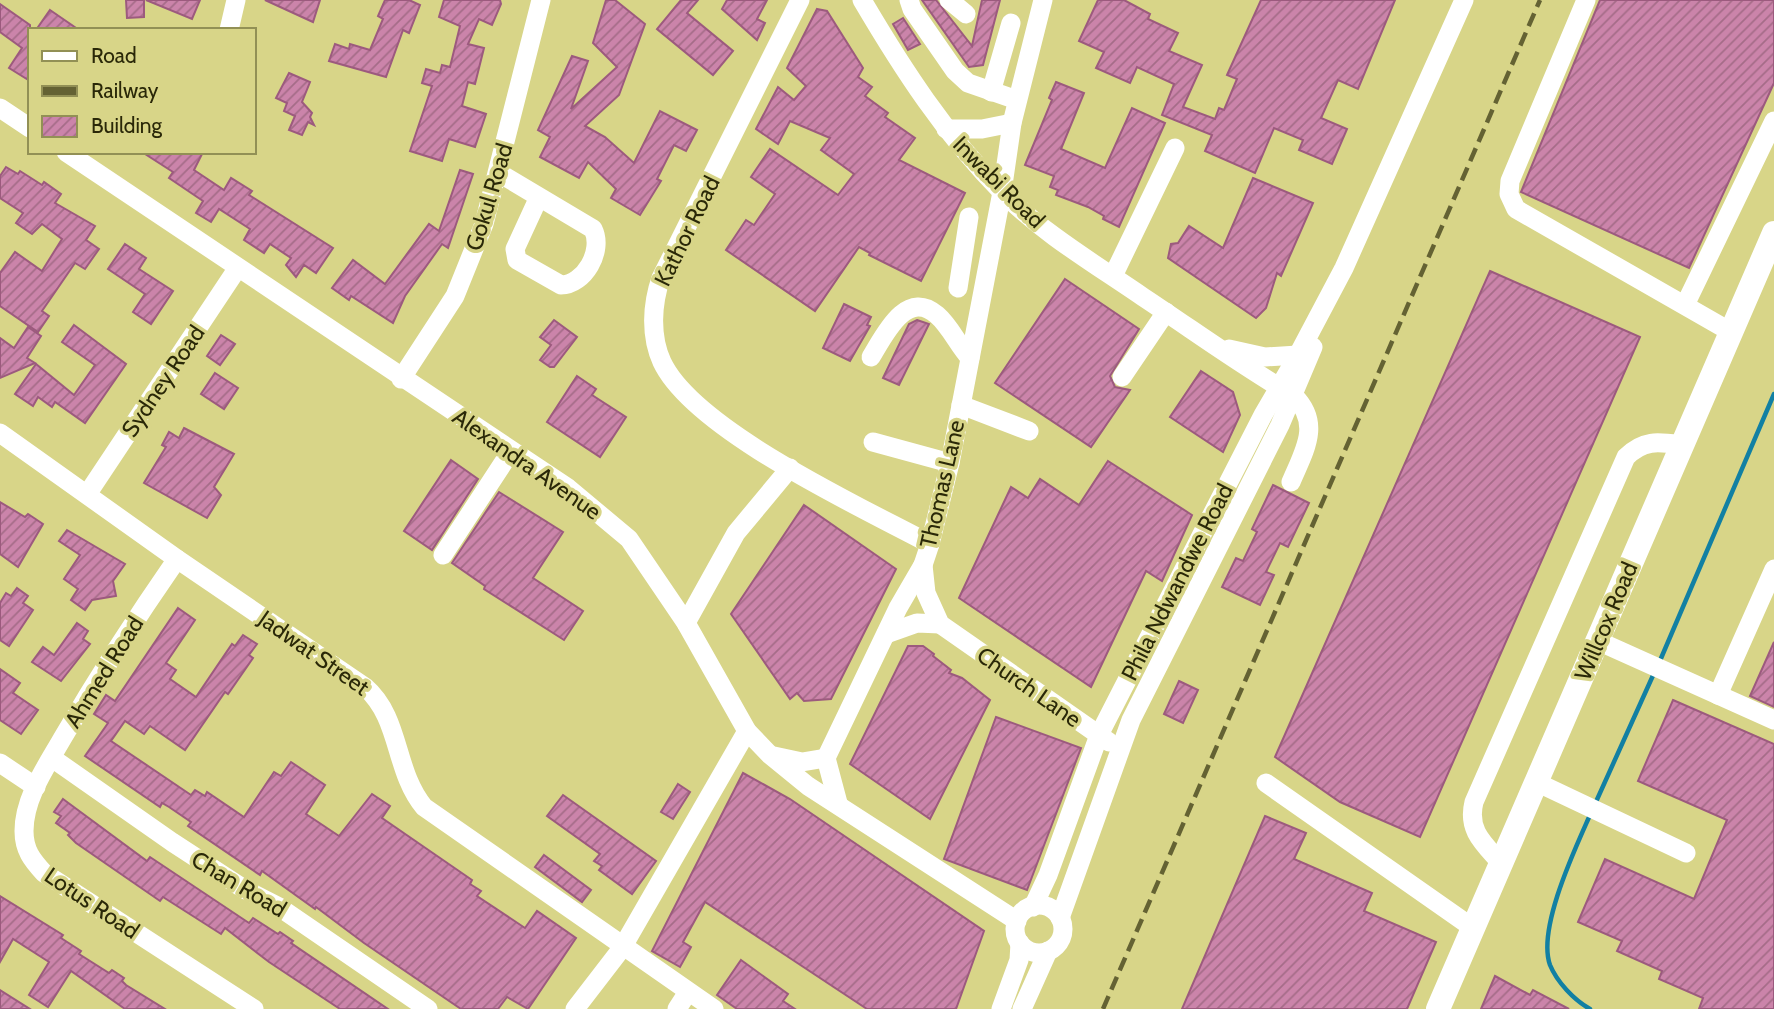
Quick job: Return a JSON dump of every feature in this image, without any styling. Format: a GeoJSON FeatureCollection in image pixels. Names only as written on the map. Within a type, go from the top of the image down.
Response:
{"type":"FeatureCollection","features":[{"type":"Feature","properties":{"kind":"main road","name":"Willcox Road"},"geometry":{"type":"LineString","coordinates":[[1438,1009],[1774,233]]}},
{"type":"Feature","properties":{"kind":"street"},"geometry":{"type":"LineString","coordinates":[[229,28],[236,0]]}},
{"type":"Feature","properties":{"kind":"street","name":"Gokul Road"},"geometry":{"type":"LineString","coordinates":[[401,379],[454,296],[484,224],[541,0]]}},
{"type":"Feature","properties":{"kind":"street","name":"Kathor Road"},"geometry":{"type":"LineString","coordinates":[[800,0],[667,264],[657,289],[653,321],[661,360],[682,392],[714,419],[790,468],[930,544]]}},
{"type":"Feature","properties":{"kind":"street","name":"Inwabi Road"},"geometry":{"type":"LineString","coordinates":[[862,0],[900,64],[946,129],[1002,192],[1036,223],[1286,392]]}},
{"type":"Feature","properties":{"kind":"street"},"geometry":{"type":"LineString","coordinates":[[909,0],[912,9],[955,71],[968,83],[1017,100]]}},
{"type":"Feature","properties":{"kind":"street"},"geometry":{"type":"LineString","coordinates":[[949,0],[965,14]]}},
{"type":"Feature","properties":{"kind":"street","name":"Thomas Lane"},"geometry":{"type":"LineString","coordinates":[[826,758],[923,565],[930,544],[950,463],[1002,192],[1012,122],[1044,0]]}},
{"type":"Feature","properties":{"kind":"street"},"geometry":{"type":"LineString","coordinates":[[1586,0],[1510,181],[1509,194],[1516,209],[1731,332]]}},
{"type":"Feature","properties":{"kind":"street","name":"Phila Ndwandwe Road"},"geometry":{"type":"LineString","coordinates":[[1060,918],[1119,748],[1343,268],[1461,1]]}},
{"type":"Feature","properties":{"kind":"street"},"geometry":{"type":"LineString","coordinates":[[991,92],[1011,23]]}},
{"type":"Feature","properties":{"kind":"street"},"geometry":{"type":"LineString","coordinates":[[0,108],[28,127]]}},
{"type":"Feature","properties":{"kind":"street"},"geometry":{"type":"LineString","coordinates":[[1685,305],[1729,219],[1774,121]]}},
{"type":"Feature","properties":{"kind":"street"},"geometry":{"type":"LineString","coordinates":[[946,129],[982,129],[1012,122]]}},
{"type":"Feature","properties":{"kind":"street"},"geometry":{"type":"LineString","coordinates":[[1113,276],[1175,148]]}},
{"type":"Feature","properties":{"kind":"street","name":"Alexandra Avenue"},"geometry":{"type":"LineString","coordinates":[[69,154],[237,270],[568,488],[629,539],[686,623],[747,731],[770,755],[808,786],[1017,921]]}},
{"type":"Feature","properties":{"kind":"street"},"geometry":{"type":"LineString","coordinates":[[499,173],[538,199],[593,229],[596,234],[596,249],[582,279],[576,283],[561,285],[517,260],[515,250],[538,199]]}},
{"type":"Feature","properties":{"kind":"street"},"geometry":{"type":"LineString","coordinates":[[969,218],[959,280],[984,280]]}},
{"type":"Feature","properties":{"kind":"street","name":"Phila Ndwandwe Road"},"geometry":{"type":"LineString","coordinates":[[1033,907],[1048,875],[1099,735],[1286,392],[1298,355],[1343,268]]}},
{"type":"Feature","properties":{"kind":"street","name":"Sydney Road"},"geometry":{"type":"LineString","coordinates":[[88,494],[237,270]]}},
{"type":"Feature","properties":{"kind":"street"},"geometry":{"type":"LineString","coordinates":[[871,357],[899,314],[906,309],[920,307],[938,315],[970,358]]}},
{"type":"Feature","properties":{"kind":"street"},"geometry":{"type":"LineString","coordinates":[[1122,377],[1166,312]]}},
{"type":"Feature","properties":{"kind":"street","name":"Inwabi Road"},"geometry":{"type":"LineString","coordinates":[[1214,344],[1256,355],[1298,355]]}},
{"type":"Feature","properties":{"kind":"street"},"geometry":{"type":"LineString","coordinates":[[1286,392],[1305,408],[1310,423],[1291,482]]}},
{"type":"Feature","properties":{"kind":"street"},"geometry":{"type":"LineString","coordinates":[[961,405],[1029,431]]}},
{"type":"Feature","properties":{"kind":"street","name":"Jadwat Street"},"geometry":{"type":"LineString","coordinates":[[0,433],[177,559],[365,687],[385,708],[407,781],[424,807],[622,948],[714,1009]]}},
{"type":"Feature","properties":{"kind":"street"},"geometry":{"type":"LineString","coordinates":[[873,442],[950,463]]}},
{"type":"Feature","properties":{"kind":"street"},"geometry":{"type":"LineString","coordinates":[[1501,863],[1477,836],[1471,815],[1474,802],[1626,457],[1637,446],[1646,443],[1682,445]]}},
{"type":"Feature","properties":{"kind":"street"},"geometry":{"type":"LineString","coordinates":[[443,555],[511,451]]}},
{"type":"Feature","properties":{"kind":"street"},"geometry":{"type":"LineString","coordinates":[[686,623],[736,533],[790,468]]}},
{"type":"Feature","properties":{"kind":"street","name":"Ahmed Road"},"geometry":{"type":"LineString","coordinates":[[36,787],[104,668],[177,559]]}},
{"type":"Feature","properties":{"kind":"street"},"geometry":{"type":"LineString","coordinates":[[886,634],[917,623],[940,624],[926,593],[923,565]]}},
{"type":"Feature","properties":{"kind":"street"},"geometry":{"type":"LineString","coordinates":[[1718,695],[1774,569]]}},
{"type":"Feature","properties":{"kind":"street","name":"Church Lane"},"geometry":{"type":"LineString","coordinates":[[940,624],[1119,748]]}},
{"type":"Feature","properties":{"kind":"street"},"geometry":{"type":"LineString","coordinates":[[1598,641],[1774,720]]}},
{"type":"Feature","properties":{"kind":"street"},"geometry":{"type":"LineString","coordinates":[[575,1009],[622,948],[747,731]]}},
{"type":"Feature","properties":{"kind":"street"},"geometry":{"type":"LineString","coordinates":[[770,755],[802,762],[826,758],[838,803]]}},
{"type":"Feature","properties":{"kind":"street","name":"Chan Road"},"geometry":{"type":"LineString","coordinates":[[51,758],[191,855],[279,907],[428,1009]]}},
{"type":"Feature","properties":{"kind":"street"},"geometry":{"type":"LineString","coordinates":[[0,763],[36,787]]}},
{"type":"Feature","properties":{"kind":"street"},"geometry":{"type":"LineString","coordinates":[[1536,782],[1686,853]]}},
{"type":"Feature","properties":{"kind":"street"},"geometry":{"type":"LineString","coordinates":[[1266,783],[1473,928]]}},
{"type":"Feature","properties":{"kind":"street","name":"Lotus Road"},"geometry":{"type":"LineString","coordinates":[[36,787],[26,813],[25,844],[29,857],[44,873],[254,1009]]}},
{"type":"Feature","properties":{"kind":"street"},"geometry":{"type":"LineString","coordinates":[[1001,1009],[1019,960],[1017,921],[1026,909],[1048,907],[1060,918],[1063,933],[1060,941],[1048,951],[1022,1009]]}},
{"type":"Feature","properties":{"kind":"street"},"geometry":{"type":"LineString","coordinates":[[1020,943],[1031,952],[1048,951]]}},
{"type":"Feature","properties":{"kind":"street"},"geometry":{"type":"LineString","coordinates":[[677,1009],[688,992]]}},
{"type":"Feature","properties":{"kind":"building"},"geometry":{"type":"Polygon","coordinates":[[[126,0],[144,0],[144,17],[127,18],[126,0]]]}},
{"type":"Feature","properties":{"kind":"building"},"geometry":{"type":"Polygon","coordinates":[[[146,0],[200,0],[192,19],[146,0]]]}},
{"type":"Feature","properties":{"kind":"building"},"geometry":{"type":"Polygon","coordinates":[[[265,0],[320,0],[313,22],[265,0]]]}},
{"type":"Feature","properties":{"kind":"building"},"geometry":{"type":"Polygon","coordinates":[[[385,0],[409,0],[420,5],[409,33],[403,30],[386,77],[329,61],[335,44],[349,49],[350,44],[370,50],[383,19],[378,16],[385,0]]]}},
{"type":"Feature","properties":{"kind":"building"},"geometry":{"type":"Polygon","coordinates":[[[444,0],[500,0],[501,4],[492,25],[479,19],[468,44],[484,48],[475,84],[468,82],[462,106],[486,114],[475,147],[449,139],[442,161],[410,151],[432,86],[422,83],[426,69],[440,73],[442,65],[450,67],[460,26],[439,17],[444,0]]]}},
{"type":"Feature","properties":{"kind":"building"},"geometry":{"type":"Polygon","coordinates":[[[606,0],[615,0],[645,24],[619,95],[585,126],[605,137],[634,163],[660,111],[697,130],[686,151],[674,145],[657,179],[661,181],[640,215],[611,198],[616,189],[588,162],[579,178],[540,157],[550,137],[538,130],[572,56],[588,61],[571,109],[617,67],[593,43],[606,0]]]}},
{"type":"Feature","properties":{"kind":"building"},"geometry":{"type":"Polygon","coordinates":[[[681,0],[698,0],[687,13],[733,51],[713,75],[657,29],[681,0]]]}},
{"type":"Feature","properties":{"kind":"building"},"geometry":{"type":"Polygon","coordinates":[[[727,0],[767,0],[757,19],[765,23],[757,40],[722,9],[727,0]]]}},
{"type":"Feature","properties":{"kind":"building"},"geometry":{"type":"Polygon","coordinates":[[[922,0],[936,0],[972,46],[982,0],[1000,0],[983,65],[969,67],[922,0]]]}},
{"type":"Feature","properties":{"kind":"building"},"geometry":{"type":"Polygon","coordinates":[[[1098,0],[1124,0],[1150,14],[1148,19],[1178,33],[1169,51],[1202,65],[1183,107],[1215,119],[1219,108],[1224,110],[1237,79],[1227,75],[1261,0],[1395,0],[1358,89],[1338,80],[1321,118],[1347,129],[1332,164],[1299,150],[1303,140],[1274,128],[1255,173],[1205,151],[1212,135],[1162,115],[1174,84],[1137,67],[1130,83],[1096,68],[1104,52],[1079,41],[1098,0]]]}},
{"type":"Feature","properties":{"kind":"building"},"geometry":{"type":"Polygon","coordinates":[[[1600,0],[1774,0],[1774,83],[1689,268],[1521,192],[1600,0]]]}},
{"type":"Feature","properties":{"kind":"building"},"geometry":{"type":"Polygon","coordinates":[[[0,4],[30,25],[28,80],[9,68],[22,48],[0,32],[0,4]]]}},
{"type":"Feature","properties":{"kind":"building"},"geometry":{"type":"Polygon","coordinates":[[[817,9],[827,11],[863,68],[858,77],[872,87],[865,96],[888,113],[885,117],[915,138],[899,160],[965,193],[921,281],[869,255],[870,253],[859,247],[815,311],[726,250],[746,220],[754,225],[775,194],[751,177],[770,149],[838,195],[854,174],[821,150],[830,138],[790,121],[778,144],[756,129],[778,87],[794,100],[806,86],[787,68],[817,9]]]}},
{"type":"Feature","properties":{"kind":"building"},"geometry":{"type":"Polygon","coordinates":[[[50,10],[76,28],[37,28],[50,10]]]}},
{"type":"Feature","properties":{"kind":"building"},"geometry":{"type":"Polygon","coordinates":[[[903,18],[920,44],[908,50],[893,24],[903,18]]]}},
{"type":"Feature","properties":{"kind":"building"},"geometry":{"type":"Polygon","coordinates":[[[289,73],[310,82],[302,102],[312,113],[310,117],[314,125],[308,122],[302,135],[289,130],[295,116],[284,111],[287,103],[276,98],[289,73]]]}},
{"type":"Feature","properties":{"kind":"building"},"geometry":{"type":"Polygon","coordinates":[[[1056,82],[1084,93],[1061,149],[1105,168],[1132,108],[1165,123],[1119,227],[1088,207],[1056,195],[1058,190],[1050,187],[1054,176],[1025,165],[1052,100],[1049,98],[1056,82]]]}},
{"type":"Feature","properties":{"kind":"building"},"geometry":{"type":"Polygon","coordinates":[[[145,154],[202,154],[194,170],[224,190],[231,178],[252,191],[249,195],[333,248],[316,273],[304,265],[296,277],[286,265],[291,258],[270,244],[264,253],[244,240],[250,229],[219,209],[211,222],[196,213],[203,201],[169,178],[173,172],[145,154]]]}},
{"type":"Feature","properties":{"kind":"building"},"geometry":{"type":"Polygon","coordinates":[[[6,167],[18,174],[20,171],[42,185],[44,182],[61,194],[55,203],[95,226],[86,240],[99,249],[85,269],[75,263],[42,311],[49,316],[38,332],[0,306],[0,273],[15,252],[42,271],[62,239],[42,224],[32,234],[16,223],[23,213],[0,198],[0,176],[6,167]]]}},
{"type":"Feature","properties":{"kind":"building"},"geometry":{"type":"Polygon","coordinates":[[[460,170],[473,174],[448,248],[442,244],[405,296],[393,323],[351,296],[349,300],[332,288],[353,260],[385,284],[429,224],[439,231],[460,170]]]}},
{"type":"Feature","properties":{"kind":"building"},"geometry":{"type":"Polygon","coordinates":[[[1253,178],[1313,203],[1281,276],[1277,273],[1266,308],[1256,318],[1168,258],[1171,244],[1178,243],[1189,226],[1223,248],[1253,178]]]}},
{"type":"Feature","properties":{"kind":"building"},"geometry":{"type":"Polygon","coordinates":[[[125,244],[146,258],[139,269],[173,291],[151,324],[133,312],[145,294],[108,269],[125,244]]]}},
{"type":"Feature","properties":{"kind":"building"},"geometry":{"type":"Polygon","coordinates":[[[1490,271],[1640,337],[1420,837],[1340,802],[1275,757],[1490,271]]]}},
{"type":"Feature","properties":{"kind":"building"},"geometry":{"type":"Polygon","coordinates":[[[1065,279],[1139,329],[1110,376],[1115,387],[1130,390],[1091,447],[995,383],[1065,279]]]}},
{"type":"Feature","properties":{"kind":"building"},"geometry":{"type":"Polygon","coordinates":[[[844,304],[871,317],[867,325],[870,326],[850,361],[823,348],[844,304]]]}},
{"type":"Feature","properties":{"kind":"building"},"geometry":{"type":"Polygon","coordinates":[[[554,320],[577,337],[554,367],[550,367],[540,360],[551,345],[540,337],[554,320]]]}},
{"type":"Feature","properties":{"kind":"building"},"geometry":{"type":"Polygon","coordinates":[[[917,320],[929,324],[899,385],[883,378],[909,324],[917,320]]]}},
{"type":"Feature","properties":{"kind":"building"},"geometry":{"type":"Polygon","coordinates":[[[74,325],[126,364],[85,423],[55,402],[52,407],[38,397],[33,406],[15,394],[36,364],[74,395],[95,365],[62,342],[74,325]]]}},
{"type":"Feature","properties":{"kind":"building"},"geometry":{"type":"Polygon","coordinates":[[[28,327],[41,336],[27,358],[35,363],[0,378],[0,338],[14,348],[28,327]]]}},
{"type":"Feature","properties":{"kind":"building"},"geometry":{"type":"Polygon","coordinates":[[[221,335],[235,344],[220,365],[207,356],[221,335]]]}},
{"type":"Feature","properties":{"kind":"building"},"geometry":{"type":"Polygon","coordinates":[[[1201,371],[1233,392],[1240,415],[1223,452],[1170,417],[1201,371]]]}},
{"type":"Feature","properties":{"kind":"building"},"geometry":{"type":"Polygon","coordinates":[[[215,373],[238,388],[224,409],[201,394],[215,373]]]}},
{"type":"Feature","properties":{"kind":"building"},"geometry":{"type":"Polygon","coordinates":[[[577,376],[596,389],[592,395],[626,417],[600,457],[547,422],[577,376]]]}},
{"type":"Feature","properties":{"kind":"building"},"geometry":{"type":"Polygon","coordinates":[[[184,428],[234,454],[214,487],[221,495],[207,518],[144,483],[166,447],[162,445],[169,432],[179,438],[184,428]]]}},
{"type":"Feature","properties":{"kind":"building"},"geometry":{"type":"Polygon","coordinates":[[[451,460],[478,479],[432,550],[404,531],[451,460]]]}},
{"type":"Feature","properties":{"kind":"building"},"geometry":{"type":"Polygon","coordinates":[[[1108,461],[1192,515],[1162,581],[1146,571],[1091,687],[959,598],[1011,487],[1028,498],[1040,479],[1079,505],[1108,461]]]}},
{"type":"Feature","properties":{"kind":"building"},"geometry":{"type":"Polygon","coordinates":[[[1273,485],[1309,503],[1288,547],[1280,543],[1266,572],[1274,575],[1260,605],[1222,587],[1236,558],[1243,561],[1257,532],[1252,529],[1273,485]]]}},
{"type":"Feature","properties":{"kind":"building"},"geometry":{"type":"Polygon","coordinates":[[[499,492],[563,532],[533,578],[583,611],[564,640],[484,589],[485,586],[452,563],[499,492]]]}},
{"type":"Feature","properties":{"kind":"building"},"geometry":{"type":"Polygon","coordinates":[[[0,502],[43,524],[18,567],[0,554],[0,502]]]}},
{"type":"Feature","properties":{"kind":"building"},"geometry":{"type":"Polygon","coordinates":[[[804,505],[896,569],[831,699],[804,701],[797,693],[790,699],[731,614],[804,505]]]}},
{"type":"Feature","properties":{"kind":"building"},"geometry":{"type":"Polygon","coordinates":[[[67,530],[125,564],[113,581],[116,596],[92,600],[85,610],[71,600],[78,589],[64,579],[80,555],[59,541],[67,530]]]}},
{"type":"Feature","properties":{"kind":"building"},"geometry":{"type":"Polygon","coordinates":[[[17,588],[28,596],[23,603],[33,610],[9,646],[0,640],[0,603],[6,593],[11,596],[17,588]]]}},
{"type":"Feature","properties":{"kind":"building"},"geometry":{"type":"Polygon","coordinates":[[[178,608],[195,620],[166,663],[176,670],[170,679],[196,697],[232,644],[235,646],[243,635],[257,644],[249,655],[253,658],[228,694],[225,692],[185,750],[150,726],[144,734],[125,721],[111,741],[191,795],[195,790],[205,796],[207,792],[244,817],[274,772],[281,776],[291,762],[325,785],[306,814],[339,836],[372,794],[390,806],[382,818],[472,880],[470,884],[481,891],[477,896],[525,928],[537,911],[576,938],[528,1009],[507,997],[498,1009],[461,1009],[316,907],[315,909],[262,871],[260,875],[188,826],[191,822],[169,807],[162,803],[160,807],[85,756],[108,723],[94,714],[106,695],[115,701],[178,608]]]}},
{"type":"Feature","properties":{"kind":"building"},"geometry":{"type":"Polygon","coordinates":[[[77,623],[88,631],[83,639],[90,644],[61,681],[32,662],[43,647],[54,655],[77,623]]]}},
{"type":"Feature","properties":{"kind":"building"},"geometry":{"type":"Polygon","coordinates":[[[1774,642],[1774,707],[1750,696],[1774,642]]]}},
{"type":"Feature","properties":{"kind":"building"},"geometry":{"type":"Polygon","coordinates":[[[908,646],[923,646],[951,670],[949,673],[962,678],[990,700],[930,819],[850,764],[908,646]]]}},
{"type":"Feature","properties":{"kind":"building"},"geometry":{"type":"Polygon","coordinates":[[[0,669],[20,683],[13,693],[38,710],[21,734],[0,720],[0,669]]]}},
{"type":"Feature","properties":{"kind":"building"},"geometry":{"type":"Polygon","coordinates":[[[1179,681],[1198,690],[1183,723],[1164,714],[1179,681]]]}},
{"type":"Feature","properties":{"kind":"building"},"geometry":{"type":"Polygon","coordinates":[[[1673,700],[1774,744],[1774,1009],[1699,1009],[1703,998],[1659,979],[1662,971],[1617,951],[1622,941],[1578,922],[1605,859],[1694,899],[1727,820],[1638,781],[1673,700]]]}},
{"type":"Feature","properties":{"kind":"building"},"geometry":{"type":"Polygon","coordinates":[[[996,717],[1081,748],[1027,890],[944,859],[996,717]]]}},
{"type":"Feature","properties":{"kind":"building"},"geometry":{"type":"Polygon","coordinates":[[[743,773],[790,799],[984,931],[956,1009],[867,1009],[705,902],[683,942],[691,947],[680,967],[652,951],[743,773]]]}},
{"type":"Feature","properties":{"kind":"building"},"geometry":{"type":"Polygon","coordinates":[[[678,784],[690,792],[673,819],[661,812],[678,784]]]}},
{"type":"Feature","properties":{"kind":"building"},"geometry":{"type":"Polygon","coordinates":[[[563,795],[656,861],[632,894],[599,870],[602,866],[594,861],[600,854],[547,816],[563,795]]]}},
{"type":"Feature","properties":{"kind":"building"},"geometry":{"type":"Polygon","coordinates":[[[63,799],[147,861],[150,857],[249,923],[253,918],[278,934],[280,932],[293,941],[291,943],[388,1009],[340,1009],[269,962],[225,928],[221,934],[163,897],[160,901],[76,843],[68,835],[70,833],[56,823],[61,816],[54,812],[63,799]]]}},
{"type":"Feature","properties":{"kind":"building"},"geometry":{"type":"Polygon","coordinates":[[[1265,816],[1306,833],[1294,859],[1372,893],[1364,911],[1436,942],[1407,1009],[1182,1009],[1265,816]]]}},
{"type":"Feature","properties":{"kind":"building"},"geometry":{"type":"Polygon","coordinates":[[[544,855],[591,890],[582,902],[535,867],[544,855]]]}},
{"type":"Feature","properties":{"kind":"building"},"geometry":{"type":"Polygon","coordinates":[[[0,896],[63,935],[61,938],[81,951],[79,954],[109,973],[112,970],[124,978],[122,981],[126,985],[165,1009],[125,1009],[71,971],[48,1007],[29,995],[49,962],[13,939],[0,962],[0,896]]]}},
{"type":"Feature","properties":{"kind":"building"},"geometry":{"type":"Polygon","coordinates":[[[741,960],[788,994],[783,1001],[795,1009],[737,1009],[717,995],[741,960]]]}},
{"type":"Feature","properties":{"kind":"building"},"geometry":{"type":"Polygon","coordinates":[[[1495,976],[1530,995],[1533,990],[1569,1009],[1481,1009],[1495,976]]]}},
{"type":"Feature","properties":{"kind":"building"},"geometry":{"type":"Polygon","coordinates":[[[0,990],[30,1009],[0,1009],[0,990]]]}},
{"type":"Feature","properties":{"kind":"waterway"},"geometry":{"type":"LineString","coordinates":[[1659,663],[1774,394]]}},
{"type":"Feature","properties":{"kind":"waterway"},"geometry":{"type":"LineString","coordinates":[[1595,804],[1655,671]]}},
{"type":"Feature","properties":{"kind":"waterway"},"geometry":{"type":"LineString","coordinates":[[1590,815],[1560,889],[1553,911],[1547,950],[1550,965],[1557,978],[1572,996],[1590,1009]]}},
{"type":"Feature","properties":{"kind":"railway"},"geometry":{"type":"LineString","coordinates":[[1103,1009],[1540,0]]}}]}
